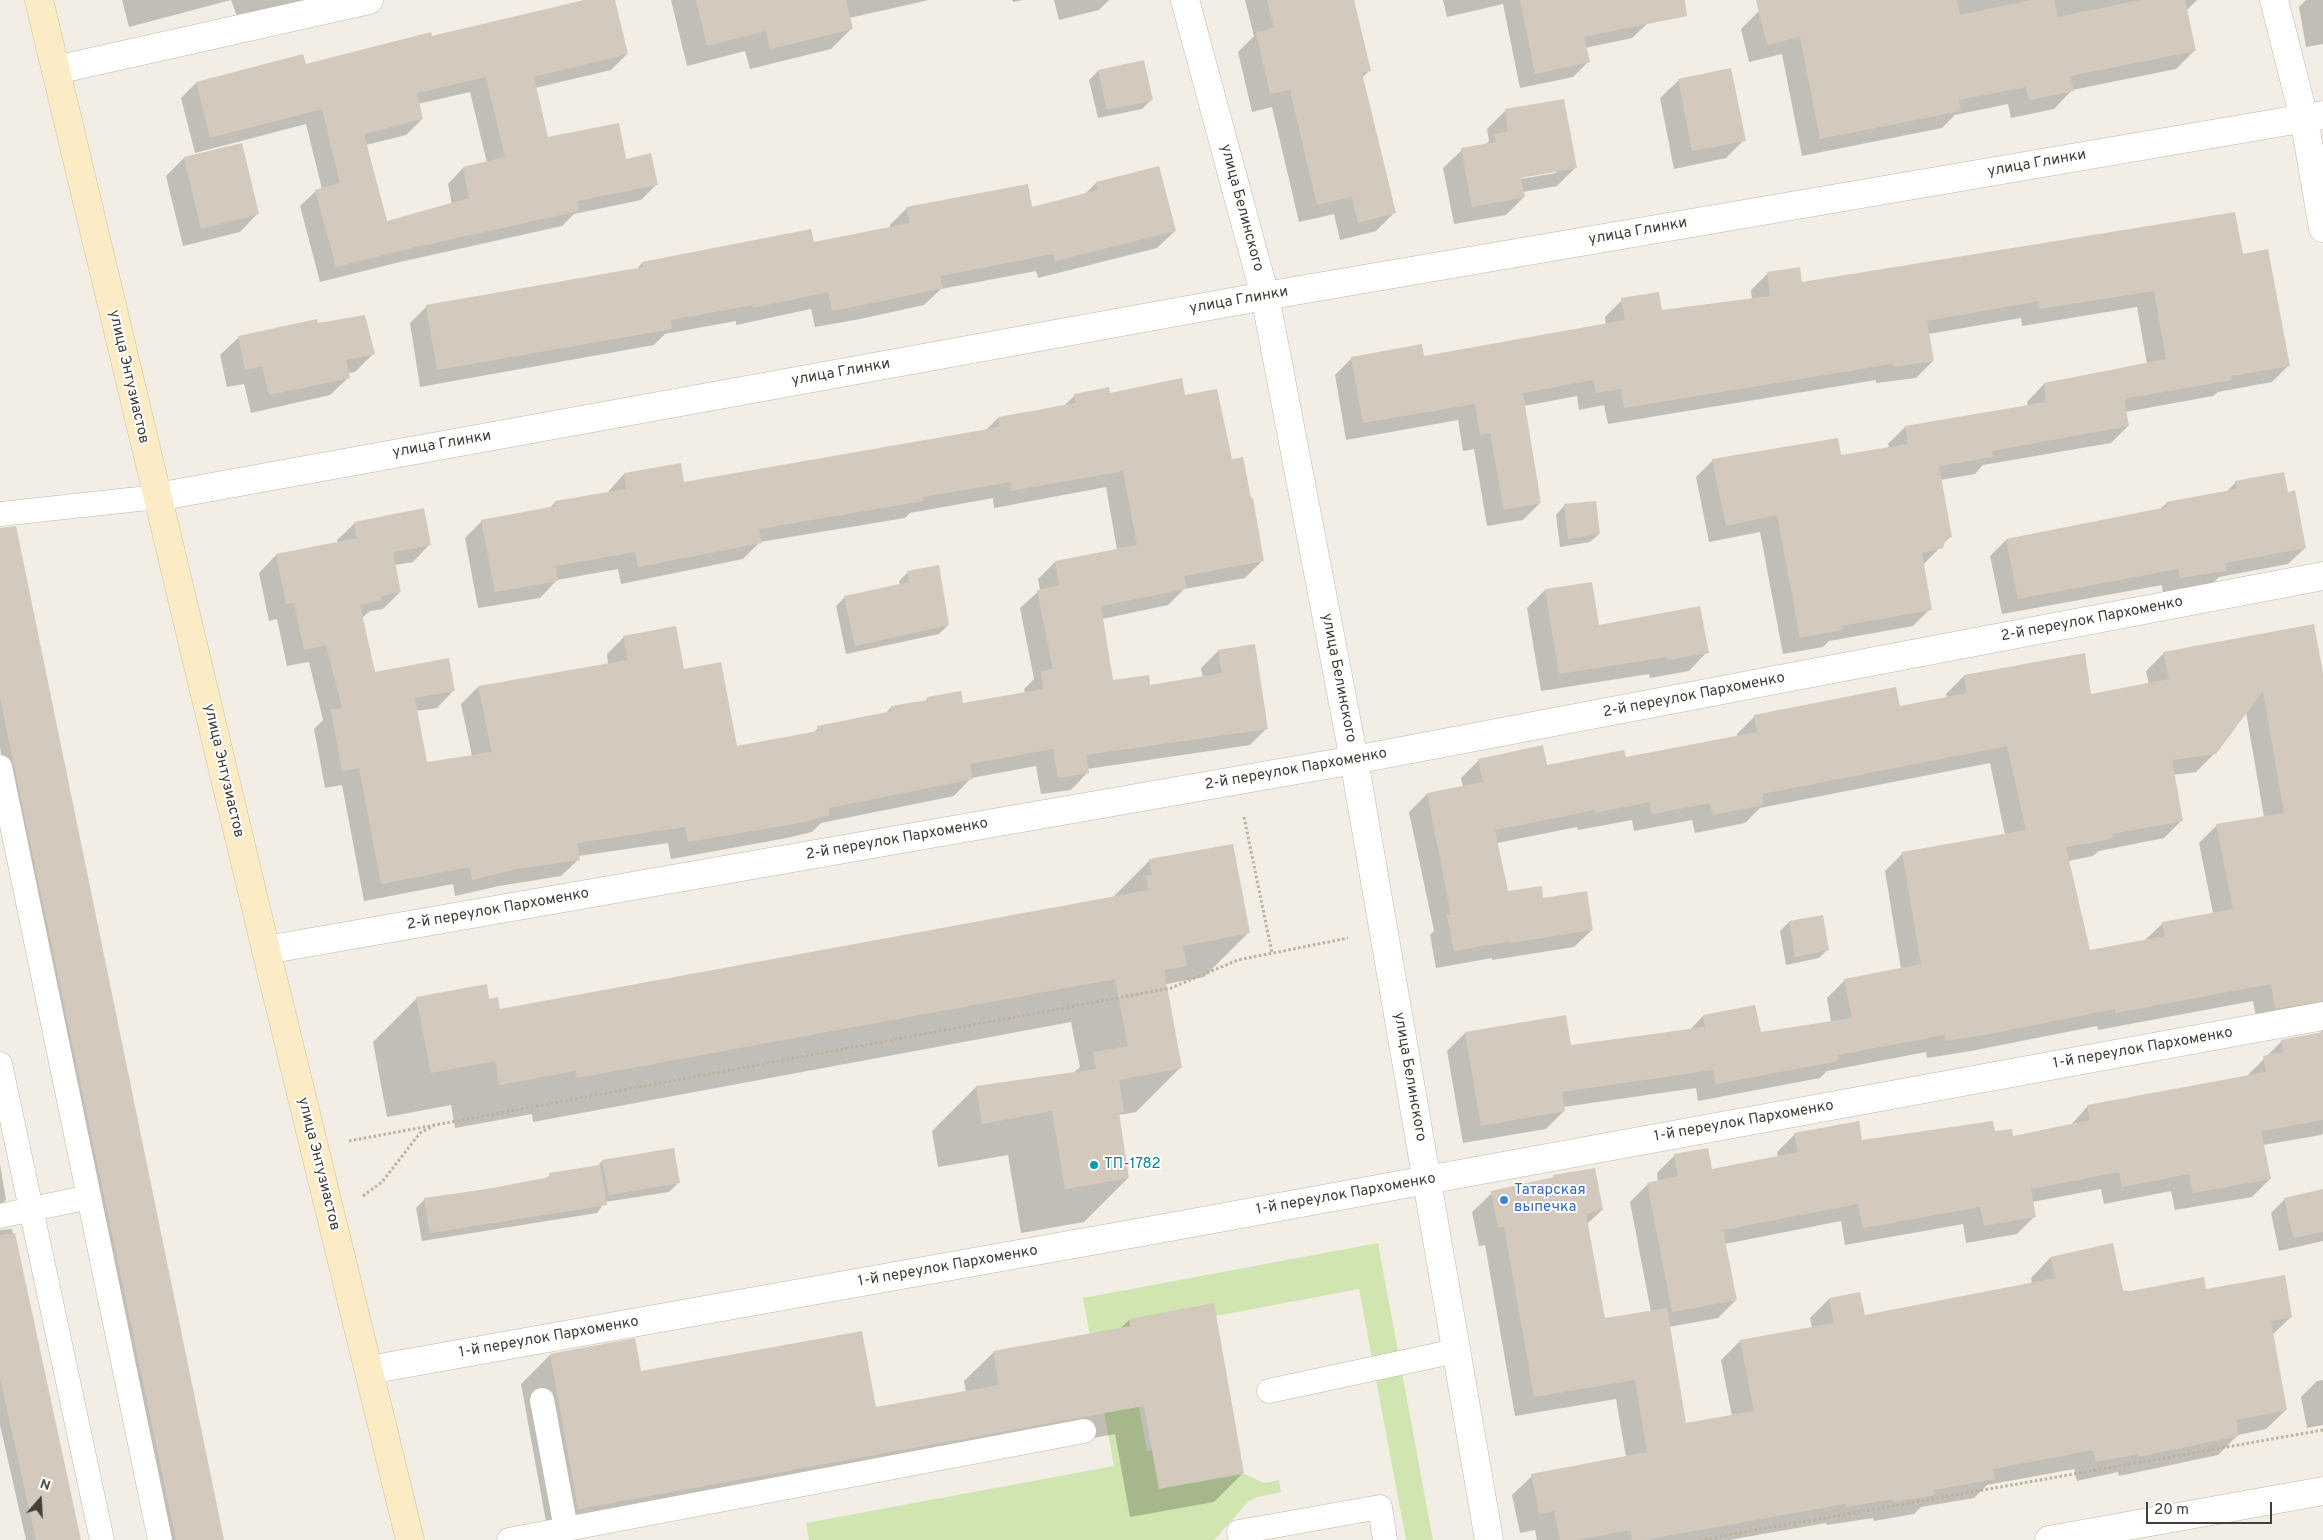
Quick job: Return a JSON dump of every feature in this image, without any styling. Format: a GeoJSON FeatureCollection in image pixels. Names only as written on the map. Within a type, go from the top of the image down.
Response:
{"type":"FeatureCollection","features":[{"type":"Feature","properties":{"kind":"street","name":"улица Энтузиастов"},"geometry":{"type":"LineString","coordinates":[[39,0],[266,950],[410,1540]]}},
{"type":"Feature","properties":{"kind":"street"},"geometry":{"type":"LineString","coordinates":[[56,70],[369,0]]}},
{"type":"Feature","properties":{"kind":"street","name":"улица Белинского"},"geometry":{"type":"LineString","coordinates":[[1185,0],[1265,296],[1354,760],[1489,1540]]}},
{"type":"Feature","properties":{"kind":"street"},"geometry":{"type":"LineString","coordinates":[[2274,0],[2314,116],[2323,228]]}},
{"type":"Feature","properties":{"kind":"street","name":"улица Глинки"},"geometry":{"type":"LineString","coordinates":[[157,497],[1265,296],[2314,116]]}},
{"type":"Feature","properties":{"kind":"street","name":"2-й переулок Пархоменко"},"geometry":{"type":"LineString","coordinates":[[266,950],[1354,760],[2323,576]]}},
{"type":"Feature","properties":{"kind":"street","name":"1-й переулок Пархоменко"},"geometry":{"type":"LineString","coordinates":[[369,1370],[2323,1016]]}},
{"type":"Feature","properties":{"kind":"street"},"geometry":{"type":"LineString","coordinates":[[2049,1540],[2323,1491]]}},
{"type":"Feature","properties":{"kind":"lane"},"geometry":{"type":"LineString","coordinates":[[0,514],[157,497]]}},
{"type":"Feature","properties":{"kind":"lane"},"geometry":{"type":"LineString","coordinates":[[0,767],[160,1540]]}},
{"type":"Feature","properties":{"kind":"lane"},"geometry":{"type":"LineString","coordinates":[[0,1064],[102,1540]]}},
{"type":"Feature","properties":{"kind":"lane"},"geometry":{"type":"LineString","coordinates":[[0,1216],[89,1197]]}},
{"type":"Feature","properties":{"kind":"lane"},"geometry":{"type":"LineString","coordinates":[[1269,1391],[1456,1351]]}},
{"type":"Feature","properties":{"kind":"lane"},"geometry":{"type":"LineString","coordinates":[[542,1400],[566,1529]]}},
{"type":"Feature","properties":{"kind":"lane"},"geometry":{"type":"LineString","coordinates":[[509,1540],[1084,1432]]}},
{"type":"Feature","properties":{"kind":"lane"},"geometry":{"type":"LineString","coordinates":[[1240,1540],[1239,1532],[1380,1507],[1385,1540]]}},
{"type":"Feature","properties":{"kind":"path"},"geometry":{"type":"LineString","coordinates":[[1237,781],[1272,953]]}},
{"type":"Feature","properties":{"kind":"path"},"geometry":{"type":"LineString","coordinates":[[314,1148],[1171,988],[1238,960],[1383,931]]}},
{"type":"Feature","properties":{"kind":"path"},"geometry":{"type":"LineString","coordinates":[[332,1220],[382,1182],[420,1132],[440,1123]]}},
{"type":"Feature","properties":{"kind":"path"},"geometry":{"type":"LineString","coordinates":[[1700,1540],[2323,1430]]}},
{"type":"Feature","properties":{"kind":"green space"},"geometry":{"type":"Polygon","coordinates":[[[1378,1243],[1433,1540],[1406,1540],[1359,1289],[1126,1333],[1147,1451],[1178,1445],[1186,1484],[1245,1474],[1264,1483],[1279,1480],[1281,1492],[1257,1497],[1248,1502],[1214,1540],[809,1540],[806,1523],[1114,1466],[1083,1298],[1378,1243]]]}},
{"type":"Feature","properties":{"kind":"building"},"geometry":{"type":"Polygon","coordinates":[[[584,0],[615,0],[628,54],[534,77],[548,137],[619,123],[626,159],[651,153],[658,185],[577,201],[579,211],[416,247],[336,267],[315,190],[340,183],[322,109],[210,138],[196,82],[303,54],[306,64],[431,32],[432,36],[584,0]],[[486,77],[417,93],[423,119],[364,134],[387,221],[469,198],[463,167],[505,157],[486,77]]]}},
{"type":"Feature","properties":{"kind":"building"},"geometry":{"type":"Polygon","coordinates":[[[696,0],[846,0],[853,29],[770,49],[766,31],[707,46],[696,0]]]}},
{"type":"Feature","properties":{"kind":"building"},"geometry":{"type":"Polygon","coordinates":[[[1267,0],[1354,0],[1371,71],[1362,73],[1396,213],[1358,223],[1352,197],[1317,205],[1290,90],[1270,94],[1256,33],[1274,28],[1267,0]]]}},
{"type":"Feature","properties":{"kind":"building"},"geometry":{"type":"Polygon","coordinates":[[[1520,0],[1685,0],[1687,16],[1584,37],[1590,62],[1535,74],[1520,0]]]}},
{"type":"Feature","properties":{"kind":"building"},"geometry":{"type":"Polygon","coordinates":[[[1756,0],[1957,0],[1960,15],[2031,0],[2054,0],[2058,17],[2140,0],[2185,0],[2196,51],[2070,76],[2074,91],[2029,100],[2026,87],[1959,100],[1961,111],[1820,139],[1800,37],[1767,45],[1756,0]]]}},
{"type":"Feature","properties":{"kind":"building"},"geometry":{"type":"Polygon","coordinates":[[[1144,60],[1153,100],[1107,110],[1098,70],[1144,60]]]}},
{"type":"Feature","properties":{"kind":"building"},"geometry":{"type":"Polygon","coordinates":[[[1731,68],[1746,141],[1692,151],[1678,79],[1731,68]]]}},
{"type":"Feature","properties":{"kind":"building"},"geometry":{"type":"Polygon","coordinates":[[[1564,99],[1577,168],[1521,178],[1525,197],[1472,207],[1461,148],[1496,142],[1494,134],[1508,131],[1505,109],[1564,99]]]}},
{"type":"Feature","properties":{"kind":"building"},"geometry":{"type":"Polygon","coordinates":[[[242,143],[259,214],[201,229],[184,157],[242,143]]]}},
{"type":"Feature","properties":{"kind":"building"},"geometry":{"type":"Polygon","coordinates":[[[1159,166],[1176,231],[1055,261],[1053,254],[940,276],[943,288],[832,311],[828,292],[753,308],[753,305],[671,320],[672,329],[437,370],[426,305],[643,267],[642,262],[811,229],[814,242],[910,223],[906,207],[1028,184],[1032,207],[1098,190],[1096,182],[1159,166]]]}},
{"type":"Feature","properties":{"kind":"building"},"geometry":{"type":"Polygon","coordinates":[[[2235,212],[2243,254],[2268,249],[2290,366],[2231,376],[2232,380],[2129,398],[2124,400],[2129,426],[1992,451],[1993,457],[1939,466],[1952,537],[1946,538],[1943,548],[1922,553],[1932,610],[1841,626],[1842,630],[1800,638],[1777,515],[1726,526],[1712,459],[1838,438],[1841,455],[1908,444],[1905,426],[2046,402],[2044,383],[2166,359],[2154,291],[2039,309],[2038,301],[1927,321],[1934,361],[1893,367],[1892,364],[1624,408],[1621,389],[1596,393],[1593,380],[1523,393],[1541,503],[1504,510],[1490,433],[1480,435],[1475,404],[1363,423],[1351,357],[1422,344],[1424,356],[1625,320],[1621,298],[1659,292],[1662,310],[1770,296],[1767,272],[1800,267],[1802,282],[2235,212]]]}},
{"type":"Feature","properties":{"kind":"building"},"geometry":{"type":"Polygon","coordinates":[[[365,315],[375,354],[346,360],[350,378],[269,395],[262,366],[245,370],[238,336],[317,319],[318,323],[365,315]]]}},
{"type":"Feature","properties":{"kind":"building"},"geometry":{"type":"Polygon","coordinates":[[[1182,378],[1185,395],[1217,389],[1232,459],[1243,457],[1251,498],[1253,498],[1264,561],[1184,576],[1187,589],[1101,606],[1113,680],[1149,675],[1150,685],[1222,673],[1218,650],[1255,644],[1268,729],[1086,755],[1089,773],[1058,778],[1053,749],[970,764],[973,779],[829,808],[830,815],[805,822],[688,842],[685,827],[577,843],[580,860],[517,869],[472,880],[470,867],[381,884],[359,768],[342,771],[331,710],[342,708],[326,645],[304,650],[294,603],[286,604],[276,554],[357,538],[354,522],[424,508],[431,545],[393,552],[401,592],[380,596],[382,600],[360,605],[375,672],[449,658],[455,691],[415,698],[427,762],[492,752],[478,686],[628,660],[623,636],[676,626],[684,669],[721,662],[737,746],[818,731],[817,726],[892,711],[891,706],[928,700],[927,697],[961,691],[963,703],[1043,689],[1041,671],[1053,669],[1037,590],[1059,585],[1055,561],[1137,545],[1123,471],[1011,491],[1010,482],[923,497],[924,501],[759,529],[762,543],[638,567],[635,552],[555,566],[558,581],[495,592],[481,520],[555,506],[555,501],[626,489],[624,473],[681,463],[684,482],[1000,427],[998,417],[1076,403],[1074,394],[1109,387],[1110,393],[1182,378]]]}},
{"type":"Feature","properties":{"kind":"building"},"geometry":{"type":"Polygon","coordinates":[[[2284,472],[2288,492],[2295,490],[2306,548],[2225,563],[2226,571],[2180,578],[2178,569],[2018,599],[2006,539],[2167,507],[2166,502],[2237,489],[2235,481],[2284,472]]]}},
{"type":"Feature","properties":{"kind":"building"},"geometry":{"type":"Polygon","coordinates":[[[1596,501],[1600,534],[1568,539],[1564,504],[1596,501]]]}},
{"type":"Feature","properties":{"kind":"building"},"geometry":{"type":"Polygon","coordinates":[[[16,526],[224,1540],[176,1540],[0,698],[0,528],[16,526]]]}},
{"type":"Feature","properties":{"kind":"building"},"geometry":{"type":"Polygon","coordinates":[[[939,565],[949,625],[855,646],[844,596],[909,582],[907,571],[939,565]]]}},
{"type":"Feature","properties":{"kind":"building"},"geometry":{"type":"Polygon","coordinates":[[[1592,582],[1599,625],[1700,606],[1709,653],[1668,660],[1667,657],[1559,674],[1545,589],[1592,582]]]}},
{"type":"Feature","properties":{"kind":"building"},"geometry":{"type":"Polygon","coordinates":[[[2314,624],[2323,673],[2323,1001],[2275,1009],[2271,984],[2115,1013],[2115,1009],[1990,1034],[1945,1041],[1944,1035],[1838,1055],[1839,1061],[1716,1084],[1713,1070],[1562,1092],[1565,1111],[1481,1126],[1465,1032],[1566,1015],[1571,1045],[1705,1027],[1703,1015],[1755,1005],[1761,1032],[1852,1018],[1844,979],[1921,964],[1902,852],[2026,830],[2007,746],[1762,794],[1764,805],[1713,815],[1710,803],[1652,814],[1650,802],[1595,813],[1595,810],[1495,830],[1508,891],[1542,886],[1543,898],[1587,891],[1593,930],[1510,943],[1510,941],[1454,951],[1447,915],[1451,915],[1427,793],[1483,782],[1478,759],[1543,745],[1547,765],[1624,750],[1626,757],[1757,732],[1754,715],[1896,687],[1900,706],[1967,693],[1964,675],[2085,653],[2091,694],[2169,679],[2163,652],[2314,624]],[[2263,691],[2216,754],[2172,760],[2183,821],[2112,834],[2113,839],[2066,847],[2090,950],[2165,936],[2162,922],[2233,909],[2216,824],[2284,813],[2263,691]]]}},
{"type":"Feature","properties":{"kind":"building"},"geometry":{"type":"Polygon","coordinates":[[[1233,844],[1250,933],[1183,946],[1187,966],[1164,970],[1182,1068],[1119,1080],[1124,1112],[1119,1113],[1129,1178],[1065,1189],[1052,1111],[982,1124],[976,1086],[1096,1069],[1093,1052],[1128,1046],[1115,979],[577,1078],[575,1071],[499,1085],[495,1061],[431,1073],[416,997],[487,984],[489,999],[498,997],[500,1009],[1149,890],[1146,876],[1152,875],[1149,859],[1233,844]]]}},
{"type":"Feature","properties":{"kind":"building"},"geometry":{"type":"Polygon","coordinates":[[[1823,915],[1829,950],[1795,957],[1789,921],[1823,915]]]}},
{"type":"Feature","properties":{"kind":"building"},"geometry":{"type":"Polygon","coordinates":[[[2323,1032],[2323,1120],[2261,1131],[2271,1179],[2193,1193],[2189,1174],[2122,1187],[2119,1172],[2031,1189],[2036,1217],[1984,1226],[1980,1207],[1863,1228],[1858,1204],[1723,1230],[1737,1300],[1672,1312],[1647,1183],[1678,1176],[1674,1154],[1708,1148],[1712,1169],[1798,1152],[1794,1133],[1859,1121],[1862,1140],[1993,1121],[1995,1131],[2012,1129],[2013,1136],[2090,1120],[2087,1105],[2266,1072],[2263,1056],[2283,1052],[2281,1040],[2323,1032]]]}},
{"type":"Feature","properties":{"kind":"building"},"geometry":{"type":"Polygon","coordinates":[[[674,1148],[680,1183],[609,1195],[602,1160],[674,1148]]]}},
{"type":"Feature","properties":{"kind":"building"},"geometry":{"type":"Polygon","coordinates":[[[600,1165],[607,1205],[430,1233],[424,1198],[487,1189],[550,1177],[549,1173],[600,1165]]]}},
{"type":"Feature","properties":{"kind":"building"},"geometry":{"type":"Polygon","coordinates":[[[1595,1168],[1603,1210],[1586,1214],[1605,1318],[1667,1308],[1686,1423],[1754,1411],[1740,1340],[1834,1323],[1829,1298],[1860,1292],[1865,1315],[2055,1278],[2050,1257],[2113,1243],[2123,1290],[2126,1292],[2204,1277],[2206,1289],[2285,1275],[2292,1317],[2271,1321],[2287,1410],[2236,1420],[2239,1436],[2138,1457],[2138,1454],[2096,1462],[2093,1450],[1993,1469],[1995,1479],[1934,1490],[1935,1495],[1893,1502],[1893,1499],[1846,1507],[1845,1504],[1644,1540],[1632,1540],[1630,1530],[1577,1540],[1560,1540],[1554,1511],[1539,1514],[1531,1474],[1647,1452],[1635,1380],[1534,1397],[1504,1226],[1498,1228],[1491,1191],[1554,1177],[1553,1175],[1595,1168]]]}},
{"type":"Feature","properties":{"kind":"building"},"geometry":{"type":"Polygon","coordinates":[[[2323,1189],[2323,1232],[2293,1238],[2284,1198],[2323,1189]]]}},
{"type":"Feature","properties":{"kind":"building"},"geometry":{"type":"Polygon","coordinates":[[[15,1233],[81,1540],[36,1540],[0,1378],[0,1235],[15,1233]]]}},
{"type":"Feature","properties":{"kind":"building"},"geometry":{"type":"Polygon","coordinates":[[[1214,1303],[1244,1473],[1159,1489],[1144,1406],[578,1509],[550,1354],[635,1338],[641,1371],[862,1331],[876,1407],[999,1385],[993,1351],[1130,1326],[1129,1319],[1214,1303]]]}},
{"type":"Feature","properties":{"kind":"place","name":"ТП-1782"},"geometry":{"type":"Point","coordinates":[1094,1165]}},
{"type":"Feature","properties":{"kind":"place","name":"Татарская выпечка"},"geometry":{"type":"Point","coordinates":[1504,1200]}}]}
